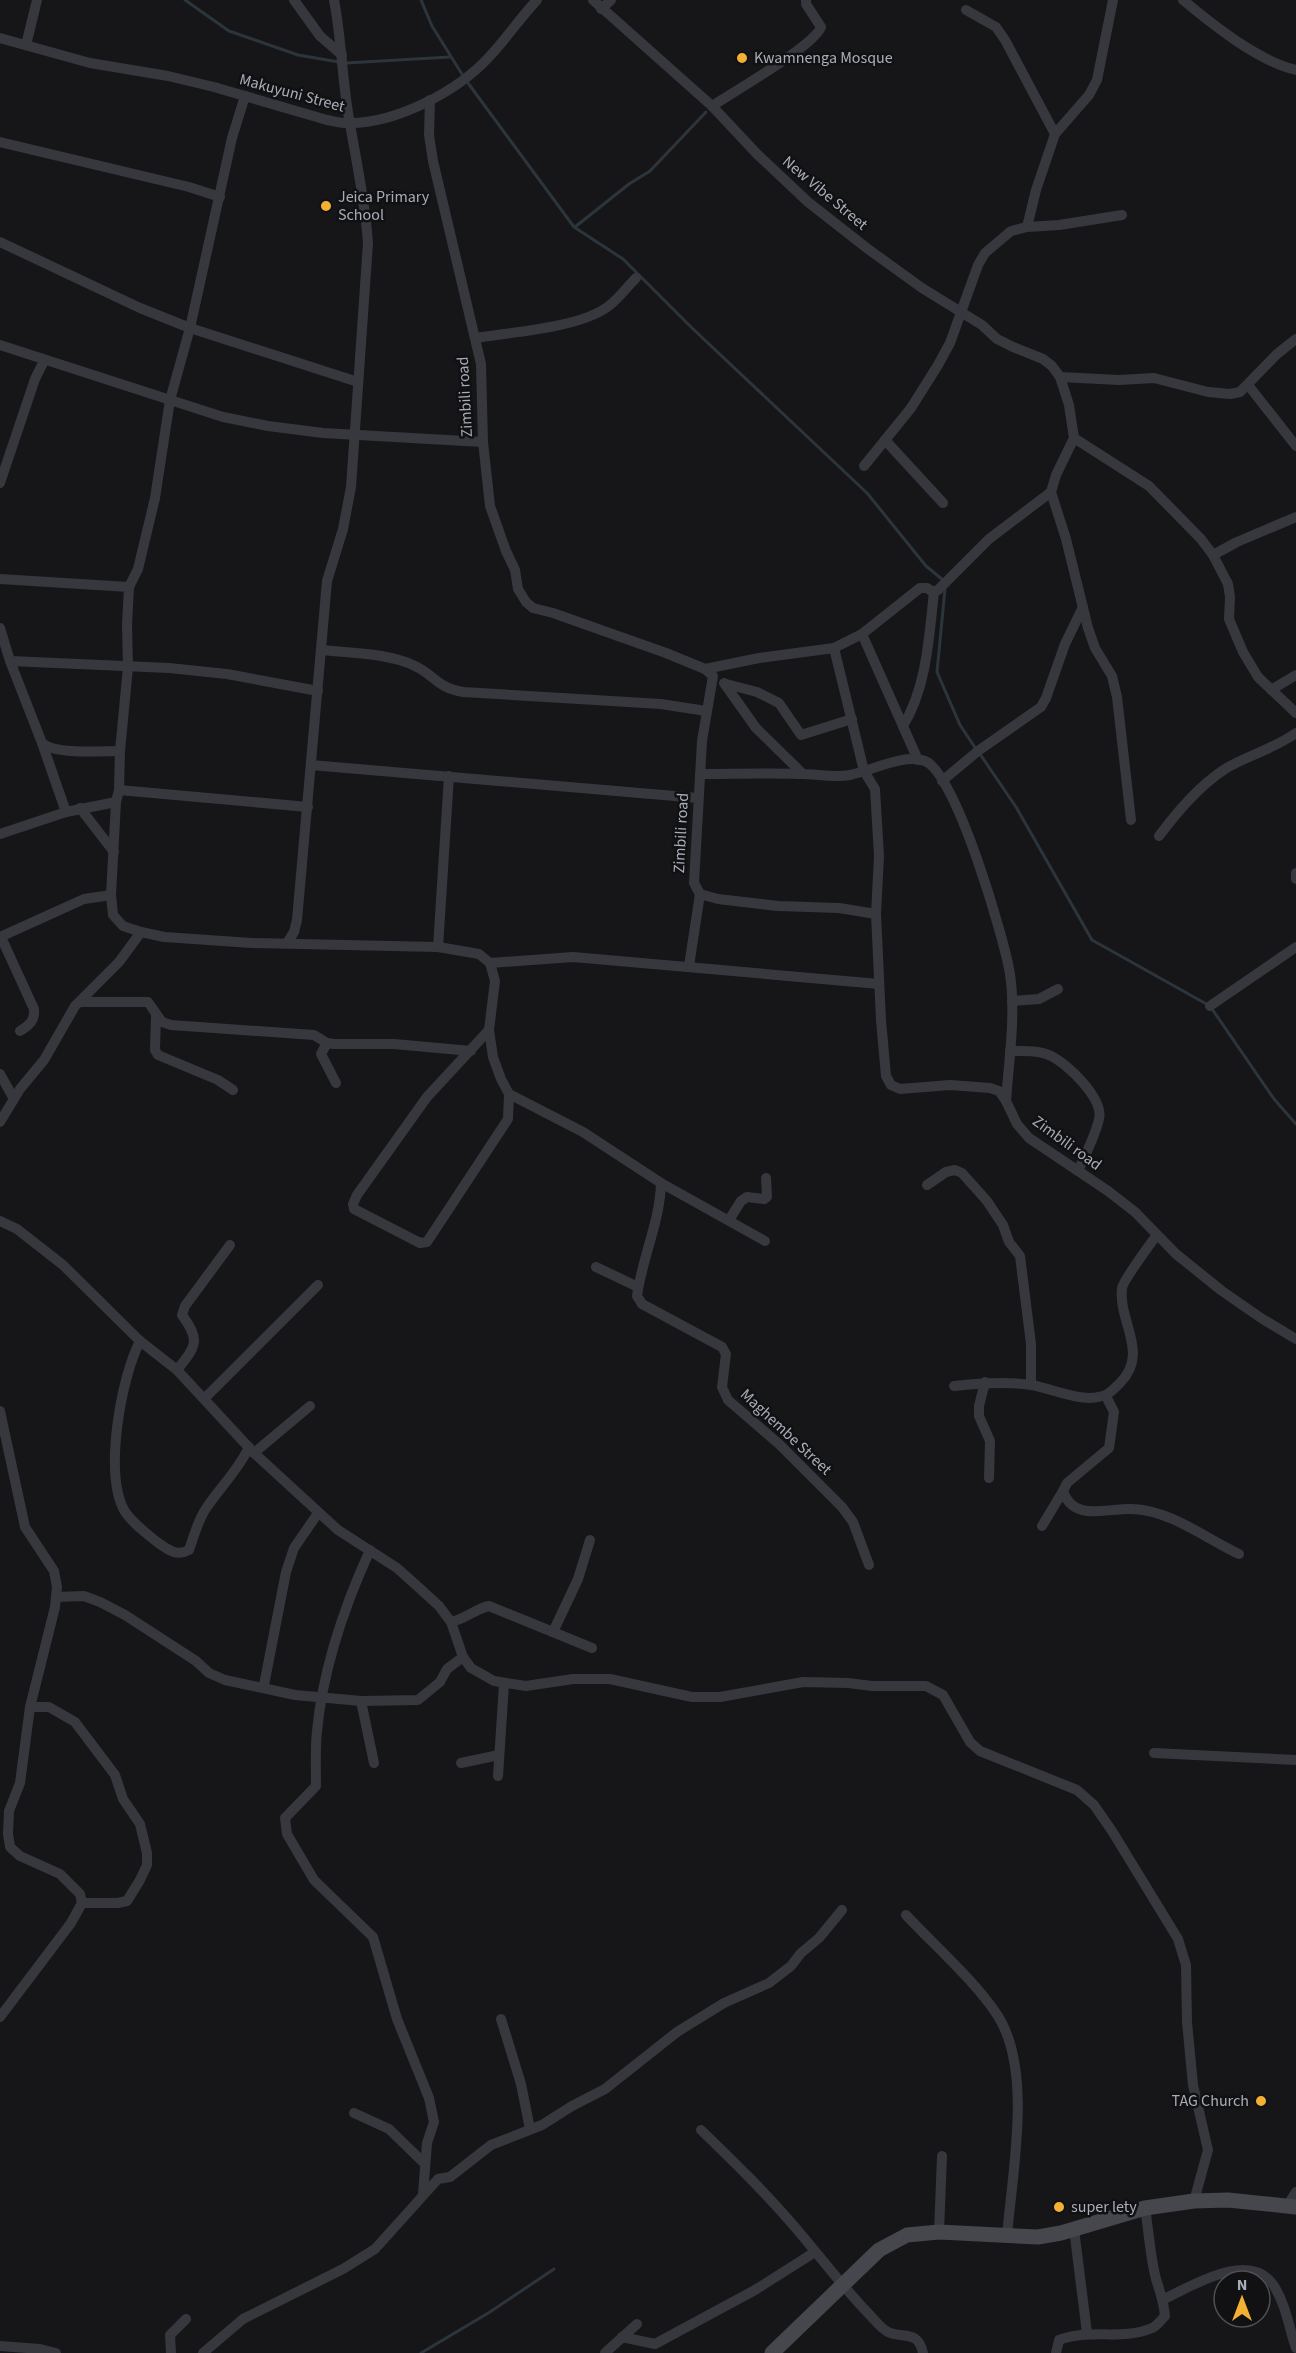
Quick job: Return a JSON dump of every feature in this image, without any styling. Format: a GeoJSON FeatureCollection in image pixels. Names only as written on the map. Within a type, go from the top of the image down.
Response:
{"type":"FeatureCollection","features":[{"type":"Feature","properties":{"kind":"street"},"geometry":{"type":"LineString","coordinates":[[26,45],[37,0]]}},
{"type":"Feature","properties":{"kind":"street"},"geometry":{"type":"LineString","coordinates":[[294,0],[320,36],[342,55]]}},
{"type":"Feature","properties":{"kind":"street"},"geometry":{"type":"LineString","coordinates":[[287,944],[294,932],[297,920],[327,581],[343,529],[351,487],[368,243],[359,167],[349,124],[334,0]]}},
{"type":"Feature","properties":{"kind":"street","name":"Makuyuni Street"},"geometry":{"type":"LineString","coordinates":[[0,38],[90,63],[168,76],[349,124],[382,119],[430,100],[465,79],[489,58],[537,0]]}},
{"type":"Feature","properties":{"kind":"street"},"geometry":{"type":"LineString","coordinates":[[597,4],[611,0]]}},
{"type":"Feature","properties":{"kind":"street"},"geometry":{"type":"LineString","coordinates":[[712,106],[815,37],[821,27],[806,4],[806,0]]}},
{"type":"Feature","properties":{"kind":"street"},"geometry":{"type":"LineString","coordinates":[[1027,226],[1054,134],[1089,95],[1097,80],[1113,0]]}},
{"type":"Feature","properties":{"kind":"street"},"geometry":{"type":"LineString","coordinates":[[1183,0],[1264,57],[1279,66],[1296,70]]}},
{"type":"Feature","properties":{"kind":"street","name":"New Vibe Street"},"geometry":{"type":"LineString","coordinates":[[597,4],[712,106],[808,202],[922,288],[963,313],[997,339],[1043,359],[1060,377]]}},
{"type":"Feature","properties":{"kind":"street"},"geometry":{"type":"LineString","coordinates":[[966,10],[986,20],[1001,33],[1020,64],[1054,134]]}},
{"type":"Feature","properties":{"kind":"street"},"geometry":{"type":"LineString","coordinates":[[245,96],[231,138],[220,198],[190,328],[170,400],[155,498],[138,569],[129,587],[128,667],[120,751],[119,790],[116,802],[111,895],[113,915],[123,926],[164,937],[287,944],[438,947],[479,954],[490,963],[495,981],[489,1030],[493,1057],[509,1094],[508,1119],[427,1242],[420,1243],[354,1209],[353,1204],[427,1096],[489,1030]]}},
{"type":"Feature","properties":{"kind":"street","name":"Zimbili road"},"geometry":{"type":"LineString","coordinates":[[430,100],[429,135],[433,160],[481,364],[483,442],[490,506],[515,570],[518,589],[533,608],[553,612],[709,673],[698,798],[694,883],[700,894],[740,902],[839,908],[876,914]]}},
{"type":"Feature","properties":{"kind":"street"},"geometry":{"type":"LineString","coordinates":[[0,142],[189,187],[220,198]]}},
{"type":"Feature","properties":{"kind":"street"},"geometry":{"type":"LineString","coordinates":[[864,466],[926,385],[950,343],[963,313],[978,265],[985,253],[1011,231],[1027,226],[1059,225],[1122,215]]}},
{"type":"Feature","properties":{"kind":"street"},"geometry":{"type":"LineString","coordinates":[[0,242],[140,308],[190,328],[358,382]]}},
{"type":"Feature","properties":{"kind":"street"},"geometry":{"type":"LineString","coordinates":[[476,338],[562,324],[588,317],[609,306],[636,278]]}},
{"type":"Feature","properties":{"kind":"street"},"geometry":{"type":"LineString","coordinates":[[1131,820],[1117,697],[1112,676],[1095,648],[1052,492],[1056,475],[1074,438],[1069,405],[1060,377],[1119,380],[1154,378],[1219,394],[1240,392],[1269,362],[1296,339]]}},
{"type":"Feature","properties":{"kind":"street"},"geometry":{"type":"LineString","coordinates":[[0,345],[223,417],[268,426],[354,435],[483,442]]}},
{"type":"Feature","properties":{"kind":"street"},"geometry":{"type":"LineString","coordinates":[[0,483],[35,379],[44,361]]}},
{"type":"Feature","properties":{"kind":"street"},"geometry":{"type":"LineString","coordinates":[[1248,385],[1296,446]]}},
{"type":"Feature","properties":{"kind":"street"},"geometry":{"type":"LineString","coordinates":[[1074,438],[1130,472],[1158,493],[1202,539],[1228,584],[1230,597],[1228,613],[1243,652],[1258,677],[1296,712]]}},
{"type":"Feature","properties":{"kind":"street"},"geometry":{"type":"LineString","coordinates":[[885,440],[943,503]]}},
{"type":"Feature","properties":{"kind":"street"},"geometry":{"type":"LineString","coordinates":[[903,726],[916,699],[924,666],[934,592],[989,539],[1052,492]]}},
{"type":"Feature","properties":{"kind":"street"},"geometry":{"type":"LineString","coordinates":[[1213,555],[1296,517]]}},
{"type":"Feature","properties":{"kind":"street"},"geometry":{"type":"LineString","coordinates":[[0,579],[129,587]]}},
{"type":"Feature","properties":{"kind":"street"},"geometry":{"type":"LineString","coordinates":[[709,673],[759,658],[834,648],[862,634],[920,588],[927,588],[934,592]]}},
{"type":"Feature","properties":{"kind":"street"},"geometry":{"type":"LineString","coordinates":[[942,781],[978,751],[1041,707],[1083,607]]}},
{"type":"Feature","properties":{"kind":"street"},"geometry":{"type":"LineString","coordinates":[[0,628],[66,812]]}},
{"type":"Feature","properties":{"kind":"street"},"geometry":{"type":"LineString","coordinates":[[862,634],[918,760]]}},
{"type":"Feature","properties":{"kind":"street"},"geometry":{"type":"LineString","coordinates":[[834,648],[864,771],[875,789],[879,856],[876,914],[886,1076],[891,1085],[900,1089],[950,1085],[990,1088],[999,1091],[1006,1101]]}},
{"type":"Feature","properties":{"kind":"street"},"geometry":{"type":"LineString","coordinates":[[322,650],[397,660],[415,666],[448,689],[463,692],[662,704],[706,711]]}},
{"type":"Feature","properties":{"kind":"street"},"geometry":{"type":"LineString","coordinates":[[10,661],[168,668],[226,674],[318,691]]}},
{"type":"Feature","properties":{"kind":"street"},"geometry":{"type":"LineString","coordinates":[[709,673],[726,684],[757,692],[779,703],[801,735],[852,719]]}},
{"type":"Feature","properties":{"kind":"street"},"geometry":{"type":"LineString","coordinates":[[1271,690],[1296,675]]}},
{"type":"Feature","properties":{"kind":"street"},"geometry":{"type":"LineString","coordinates":[[726,684],[756,728],[803,774]]}},
{"type":"Feature","properties":{"kind":"street"},"geometry":{"type":"LineString","coordinates":[[1159,836],[1193,796],[1225,769],[1266,751],[1296,733]]}},
{"type":"Feature","properties":{"kind":"street"},"geometry":{"type":"LineString","coordinates":[[42,743],[47,747],[76,751],[120,751]]}},
{"type":"Feature","properties":{"kind":"street"},"geometry":{"type":"LineString","coordinates":[[700,774],[836,776],[864,771],[880,765],[918,760],[927,762],[935,768],[968,836],[991,899],[1010,973],[1012,1001],[1006,1101]]}},
{"type":"Feature","properties":{"kind":"street"},"geometry":{"type":"LineString","coordinates":[[311,765],[698,798]]}},
{"type":"Feature","properties":{"kind":"street"},"geometry":{"type":"LineString","coordinates":[[438,947],[449,777]]}},
{"type":"Feature","properties":{"kind":"street"},"geometry":{"type":"LineString","coordinates":[[119,790],[308,807]]}},
{"type":"Feature","properties":{"kind":"street"},"geometry":{"type":"LineString","coordinates":[[0,834],[80,808],[116,802]]}},
{"type":"Feature","properties":{"kind":"street"},"geometry":{"type":"LineString","coordinates":[[80,808],[114,852]]}},
{"type":"Feature","properties":{"kind":"street"},"geometry":{"type":"LineString","coordinates":[[1296,873],[1296,879]]}},
{"type":"Feature","properties":{"kind":"street"},"geometry":{"type":"LineString","coordinates":[[689,966],[700,894]]}},
{"type":"Feature","properties":{"kind":"street"},"geometry":{"type":"LineString","coordinates":[[20,1031],[30,1024],[34,1016],[34,1008],[1,937],[84,899],[111,895]]}},
{"type":"Feature","properties":{"kind":"street"},"geometry":{"type":"LineString","coordinates":[[0,1122],[14,1099],[44,1060],[63,1025],[80,1002],[119,962],[141,932]]}},
{"type":"Feature","properties":{"kind":"street"},"geometry":{"type":"LineString","coordinates":[[1210,1006],[1296,946]]}},
{"type":"Feature","properties":{"kind":"street"},"geometry":{"type":"LineString","coordinates":[[490,963],[573,957],[879,984]]}},
{"type":"Feature","properties":{"kind":"street"},"geometry":{"type":"LineString","coordinates":[[1012,1001],[1039,999],[1058,989]]}},
{"type":"Feature","properties":{"kind":"street"},"geometry":{"type":"LineString","coordinates":[[80,1002],[119,1004],[144,1002],[151,1005],[162,1022],[171,1025],[314,1035],[327,1043],[394,1044],[471,1051]]}},
{"type":"Feature","properties":{"kind":"street"},"geometry":{"type":"LineString","coordinates":[[156,1015],[155,1050],[158,1055],[218,1080],[233,1090]]}},
{"type":"Feature","properties":{"kind":"street"},"geometry":{"type":"LineString","coordinates":[[327,1043],[321,1054],[336,1083]]}},
{"type":"Feature","properties":{"kind":"street"},"geometry":{"type":"LineString","coordinates":[[1010,1051],[1039,1052],[1050,1055],[1074,1074],[1097,1101],[1100,1118],[1078,1171]]}},
{"type":"Feature","properties":{"kind":"street"},"geometry":{"type":"LineString","coordinates":[[0,1074],[14,1099]]}},
{"type":"Feature","properties":{"kind":"street"},"geometry":{"type":"LineString","coordinates":[[509,1094],[583,1132],[661,1183],[765,1241]]}},
{"type":"Feature","properties":{"kind":"street","name":"Zimbili road"},"geometry":{"type":"LineString","coordinates":[[1006,1101],[1017,1124],[1029,1138],[1135,1212],[1156,1235],[1222,1291],[1296,1339]]}},
{"type":"Feature","properties":{"kind":"street"},"geometry":{"type":"LineString","coordinates":[[927,1185],[946,1172],[955,1170],[962,1173],[987,1201],[1003,1225],[1007,1239],[1020,1256],[1031,1344],[1031,1385]]}},
{"type":"Feature","properties":{"kind":"street"},"geometry":{"type":"LineString","coordinates":[[729,1220],[741,1201],[747,1197],[767,1197],[766,1178]]}},
{"type":"Feature","properties":{"kind":"street"},"geometry":{"type":"LineString","coordinates":[[596,1267],[638,1287],[660,1204],[661,1183]]}},
{"type":"Feature","properties":{"kind":"street"},"geometry":{"type":"LineString","coordinates":[[0,1221],[17,1229],[63,1264],[140,1341],[177,1370],[251,1450],[318,1513],[338,1530],[397,1568],[439,1606],[451,1622],[463,1657],[471,1668],[494,1681],[526,1686],[573,1679],[600,1678],[692,1697],[720,1697],[803,1682],[926,1686],[943,1695],[970,1742],[980,1751],[1077,1791],[1094,1805],[1112,1831],[1178,1939],[1186,1965],[1187,2022],[1194,2085],[1208,2150],[1194,2200]]}},
{"type":"Feature","properties":{"kind":"street"},"geometry":{"type":"LineString","coordinates":[[954,1386],[985,1382],[1031,1385],[1085,1398],[1107,1396],[1128,1375],[1133,1363],[1122,1300],[1122,1286],[1156,1235]]}},
{"type":"Feature","properties":{"kind":"street"},"geometry":{"type":"LineString","coordinates":[[177,1370],[195,1340],[195,1333],[182,1315],[185,1306],[230,1245]]}},
{"type":"Feature","properties":{"kind":"street"},"geometry":{"type":"LineString","coordinates":[[205,1398],[318,1285]]}},
{"type":"Feature","properties":{"kind":"street","name":"Maghembe Street"},"geometry":{"type":"LineString","coordinates":[[638,1287],[637,1296],[642,1304],[722,1347],[726,1354],[722,1387],[728,1400],[779,1444],[842,1507],[853,1522],[869,1564]]}},
{"type":"Feature","properties":{"kind":"street"},"geometry":{"type":"LineString","coordinates":[[140,1341],[128,1371],[114,1450],[115,1466],[124,1510],[144,1531],[175,1554],[182,1554],[189,1550],[197,1525],[206,1510],[251,1450],[310,1406]]}},
{"type":"Feature","properties":{"kind":"street"},"geometry":{"type":"LineString","coordinates":[[985,1382],[979,1416],[990,1442],[989,1478]]}},
{"type":"Feature","properties":{"kind":"street"},"geometry":{"type":"LineString","coordinates":[[1042,1526],[1066,1483],[1108,1448],[1114,1412],[1107,1396]]}},
{"type":"Feature","properties":{"kind":"street"},"geometry":{"type":"LineString","coordinates":[[0,1411],[25,1527],[54,1571],[56,1597],[30,1707],[20,1783],[9,1811],[10,1847],[20,1856],[60,1874],[80,1894],[82,1904],[71,1923],[0,2017]]}},
{"type":"Feature","properties":{"kind":"street"},"geometry":{"type":"LineString","coordinates":[[1063,1491],[1066,1502],[1073,1508],[1090,1511],[1133,1509],[1158,1515],[1180,1523],[1239,1554]]}},
{"type":"Feature","properties":{"kind":"street"},"geometry":{"type":"LineString","coordinates":[[264,1685],[286,1572],[294,1548],[318,1513]]}},
{"type":"Feature","properties":{"kind":"street"},"geometry":{"type":"LineString","coordinates":[[553,1632],[578,1579],[591,1540]]}},
{"type":"Feature","properties":{"kind":"street"},"geometry":{"type":"LineString","coordinates":[[370,1550],[341,1619],[322,1699],[317,1732],[316,1786],[285,1818],[287,1834],[314,1880],[373,1937],[397,2019],[429,2098],[434,2122],[427,2143],[423,2194]]}},
{"type":"Feature","properties":{"kind":"street"},"geometry":{"type":"LineString","coordinates":[[56,1597],[84,1596],[100,1602],[125,1615],[196,1661],[209,1673],[225,1680],[322,1699],[418,1700],[440,1682],[447,1669],[463,1657]]}},
{"type":"Feature","properties":{"kind":"street"},"geometry":{"type":"LineString","coordinates":[[451,1622],[463,1620],[483,1607],[489,1606],[592,1648]]}},
{"type":"Feature","properties":{"kind":"street"},"geometry":{"type":"LineString","coordinates":[[498,1776],[504,1684]]}},
{"type":"Feature","properties":{"kind":"street"},"geometry":{"type":"LineString","coordinates":[[361,1701],[374,1763]]}},
{"type":"Feature","properties":{"kind":"street"},"geometry":{"type":"LineString","coordinates":[[30,1707],[49,1707],[75,1722],[115,1775],[123,1799],[140,1824],[147,1853],[147,1865],[127,1901],[118,1904],[82,1904]]}},
{"type":"Feature","properties":{"kind":"street"},"geometry":{"type":"LineString","coordinates":[[1154,1753],[1296,1760]]}},
{"type":"Feature","properties":{"kind":"street"},"geometry":{"type":"LineString","coordinates":[[461,1763],[499,1755]]}},
{"type":"Feature","properties":{"kind":"street"},"geometry":{"type":"LineString","coordinates":[[203,2353],[243,2319],[343,2269],[375,2249],[438,2179],[450,2177],[491,2145],[542,2125],[605,2089],[677,2032],[724,2003],[769,1983],[819,1938],[842,1910]]}},
{"type":"Feature","properties":{"kind":"street"},"geometry":{"type":"LineString","coordinates":[[906,1915],[983,1998],[998,2017],[1013,2050],[1018,2088],[1007,2236]]}},
{"type":"Feature","properties":{"kind":"street"},"geometry":{"type":"LineString","coordinates":[[501,2019],[521,2084],[530,2129]]}},
{"type":"Feature","properties":{"kind":"street"},"geometry":{"type":"LineString","coordinates":[[354,2113],[389,2129],[424,2163]]}},
{"type":"Feature","properties":{"kind":"street"},"geometry":{"type":"LineString","coordinates":[[701,2130],[786,2218],[842,2286],[886,2332],[914,2337],[923,2353]]}},
{"type":"Feature","properties":{"kind":"street"},"geometry":{"type":"LineString","coordinates":[[939,2232],[942,2156]]}},
{"type":"Feature","properties":{"kind":"street"},"geometry":{"type":"LineString","coordinates":[[772,2353],[865,2263],[892,2241],[907,2235],[939,2232],[1038,2237],[1145,2208],[1194,2200],[1228,2200],[1291,2206],[1296,2192]]}},
{"type":"Feature","properties":{"kind":"street"},"geometry":{"type":"LineString","coordinates":[[1056,2353],[1059,2340],[1088,2333],[1114,2334],[1153,2328],[1165,2316],[1164,2299],[1156,2279],[1145,2208]]}},
{"type":"Feature","properties":{"kind":"street"},"geometry":{"type":"LineString","coordinates":[[1074,2229],[1088,2333]]}},
{"type":"Feature","properties":{"kind":"street"},"geometry":{"type":"LineString","coordinates":[[622,2337],[655,2344],[755,2290],[814,2252]]}},
{"type":"Feature","properties":{"kind":"street"},"geometry":{"type":"LineString","coordinates":[[1164,2299],[1230,2270],[1253,2272],[1274,2286],[1285,2310],[1296,2348]]}},
{"type":"Feature","properties":{"kind":"street"},"geometry":{"type":"LineString","coordinates":[[171,2353],[170,2335],[186,2319]]}},
{"type":"Feature","properties":{"kind":"street"},"geometry":{"type":"LineString","coordinates":[[606,2353],[637,2324]]}},
{"type":"Feature","properties":{"kind":"street"},"geometry":{"type":"LineString","coordinates":[[0,2346],[56,2353]]}},
{"type":"Feature","properties":{"kind":"waterway"},"geometry":{"type":"LineString","coordinates":[[185,0],[229,31],[298,55],[339,62]]}},
{"type":"Feature","properties":{"kind":"waterway"},"geometry":{"type":"LineString","coordinates":[[421,0],[432,26],[465,79],[574,227],[623,259],[692,328],[867,493],[926,566],[943,580]]}},
{"type":"Feature","properties":{"kind":"waterway"},"geometry":{"type":"LineString","coordinates":[[346,63],[450,57]]}},
{"type":"Feature","properties":{"kind":"waterway"},"geometry":{"type":"LineString","coordinates":[[575,227],[629,184],[650,171],[706,112]]}},
{"type":"Feature","properties":{"kind":"waterway"},"geometry":{"type":"LineString","coordinates":[[945,589],[937,672],[960,725],[976,749]]}},
{"type":"Feature","properties":{"kind":"waterway"},"geometry":{"type":"LineString","coordinates":[[980,754],[1016,807],[1092,940],[1210,1006],[1274,1099],[1296,1124]]}},
{"type":"Feature","properties":{"kind":"waterway"},"geometry":{"type":"LineString","coordinates":[[421,2353],[490,2312],[554,2269]]}},
{"type":"Feature","properties":{"kind":"place","name":"Kwamnenga Mosque"},"geometry":{"type":"Point","coordinates":[742,58]}},
{"type":"Feature","properties":{"kind":"place","name":"Jeica Primary School"},"geometry":{"type":"Point","coordinates":[326,206]}},
{"type":"Feature","properties":{"kind":"place","name":"TAG Church"},"geometry":{"type":"Point","coordinates":[1261,2101]}},
{"type":"Feature","properties":{"kind":"place","name":"super lety"},"geometry":{"type":"Point","coordinates":[1059,2207]}}]}
